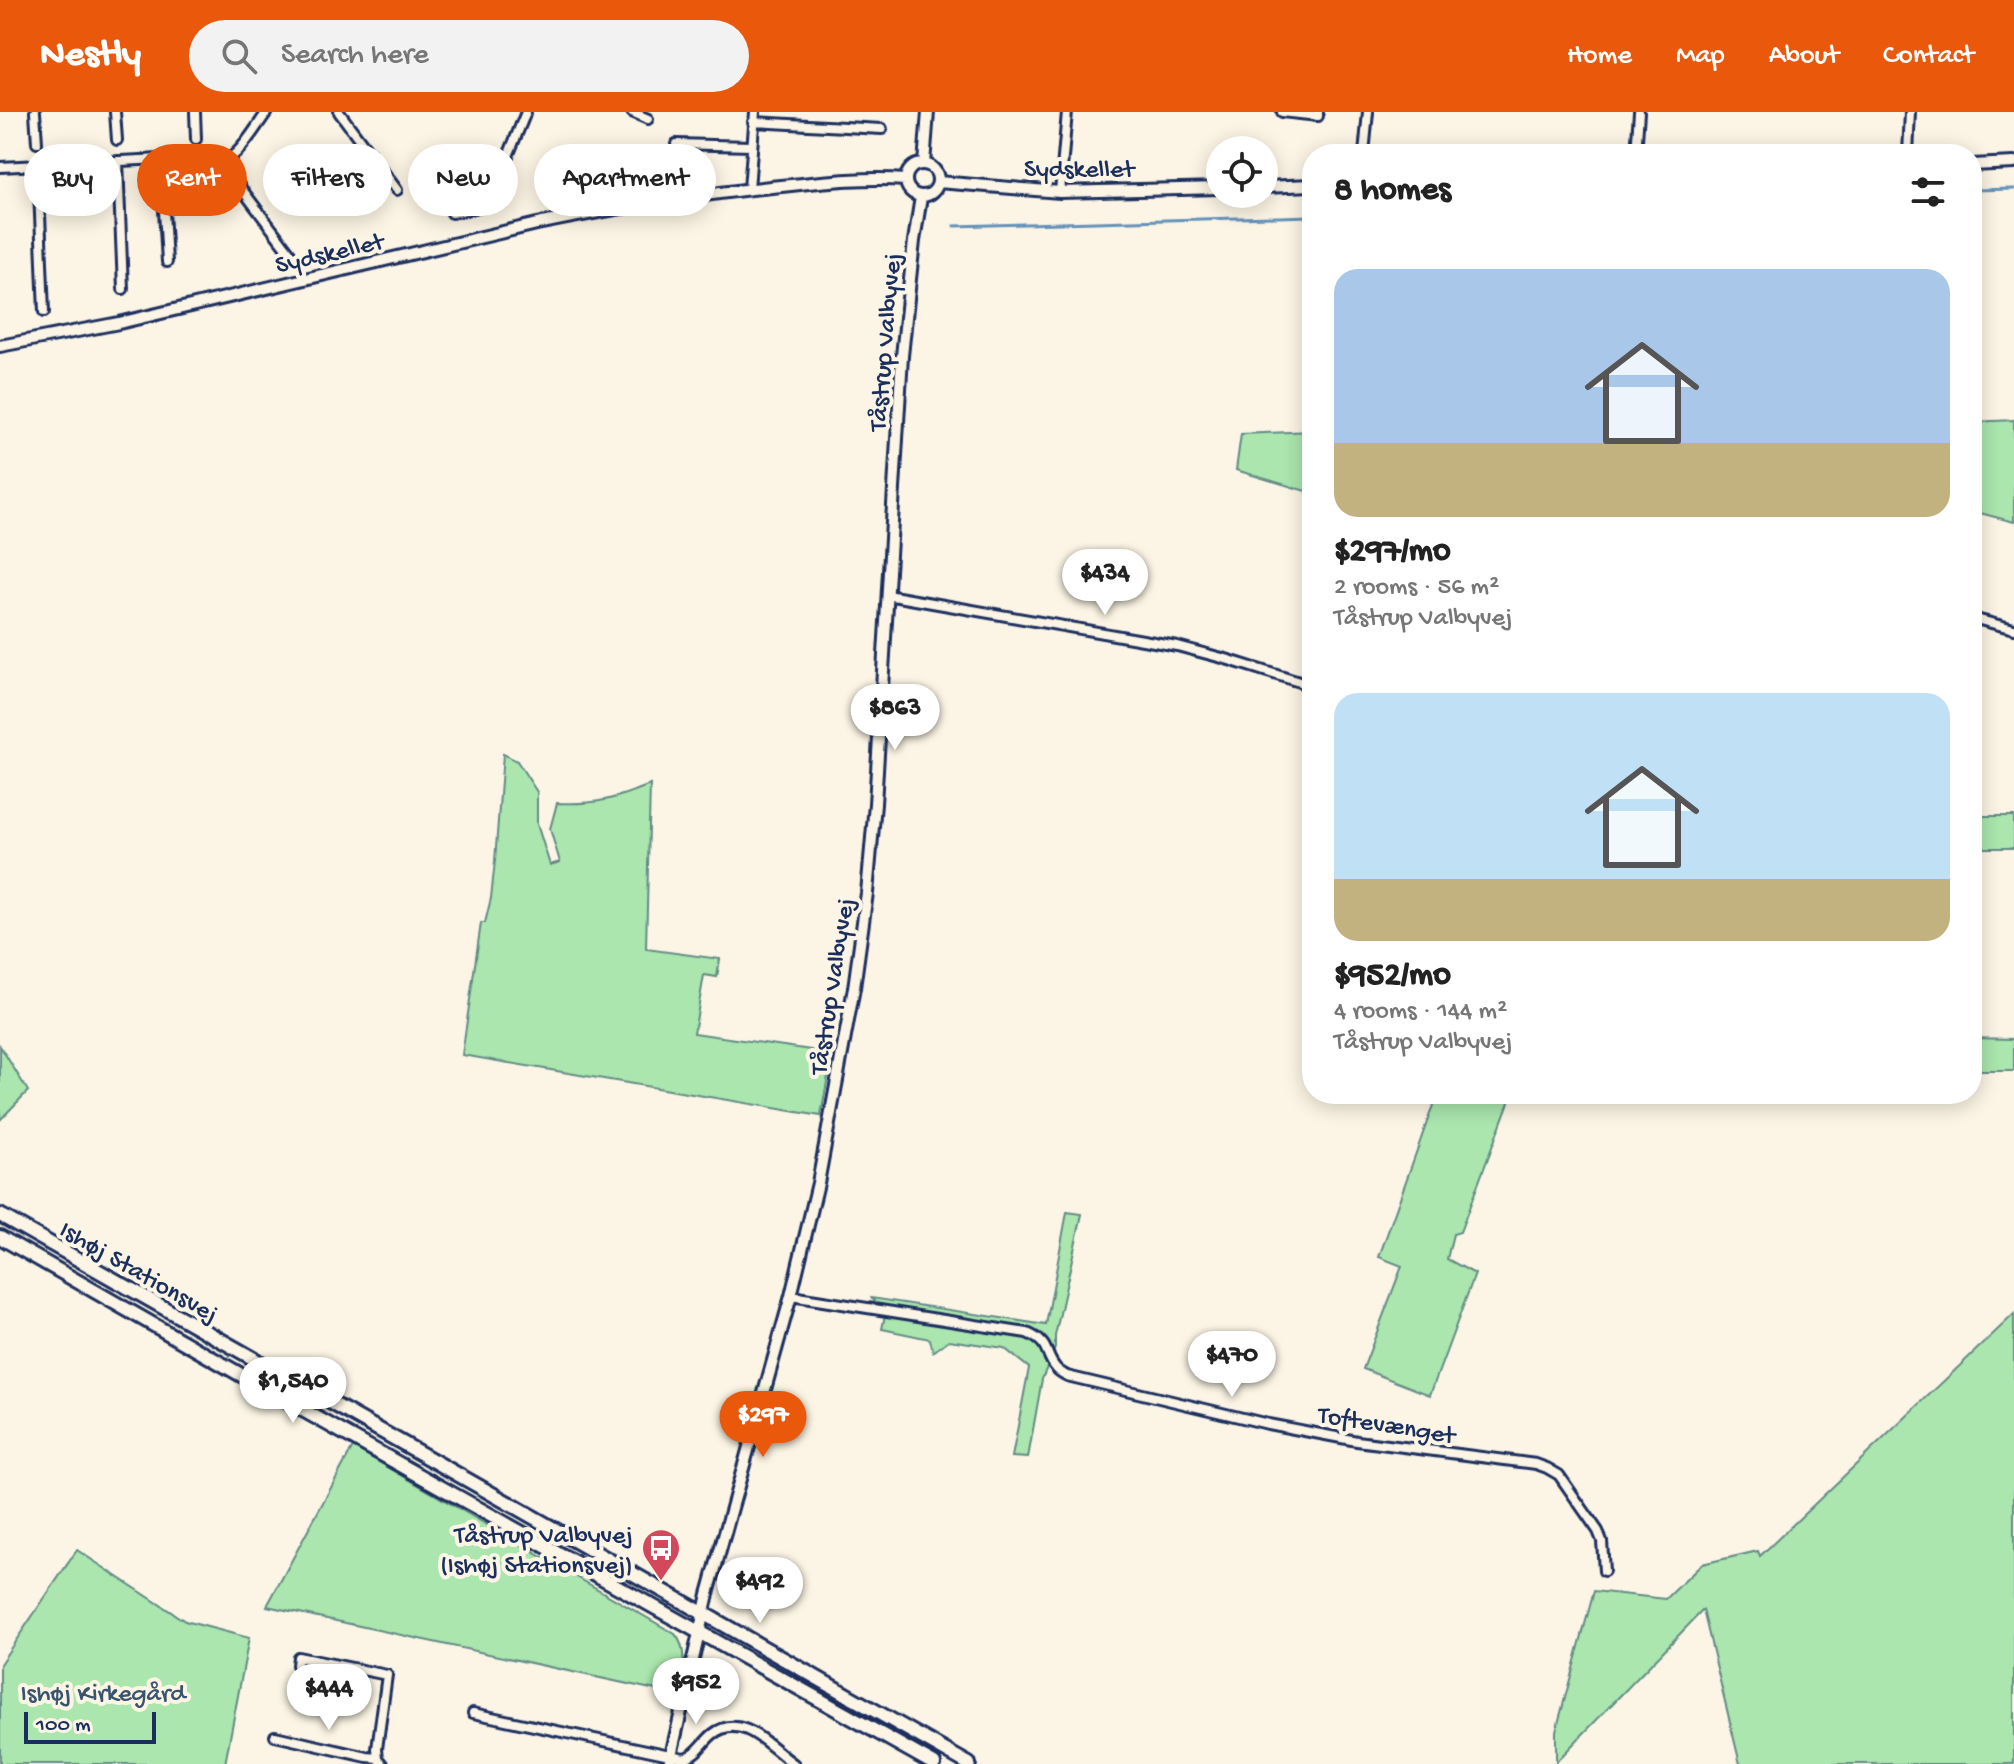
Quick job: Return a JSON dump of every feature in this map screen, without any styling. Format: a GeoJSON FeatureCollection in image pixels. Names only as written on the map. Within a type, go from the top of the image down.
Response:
{"type":"FeatureCollection","features":[{"type":"Feature","properties":{"kind":"main road","name":"Ishøj Stationsvej"},"geometry":{"type":"LineString","coordinates":[[0,1215],[969,1764]]}},
{"type":"Feature","properties":{"kind":"main road","name":"Ishøj Stationsvej"},"geometry":{"type":"LineString","coordinates":[[0,1237],[934,1764]]}},
{"type":"Feature","properties":{"kind":"street"},"geometry":{"type":"LineString","coordinates":[[35,112],[37,143]]}},
{"type":"Feature","properties":{"kind":"street"},"geometry":{"type":"LineString","coordinates":[[115,112],[117,140]]}},
{"type":"Feature","properties":{"kind":"street"},"geometry":{"type":"LineString","coordinates":[[195,112],[196,139]]}},
{"type":"Feature","properties":{"kind":"street"},"geometry":{"type":"LineString","coordinates":[[243,144],[267,112]]}},
{"type":"Feature","properties":{"kind":"street"},"geometry":{"type":"LineString","coordinates":[[339,112],[397,190]]}},
{"type":"Feature","properties":{"kind":"street"},"geometry":{"type":"LineString","coordinates":[[513,144],[526,112]]}},
{"type":"Feature","properties":{"kind":"street"},"geometry":{"type":"LineString","coordinates":[[632,112],[648,119]]}},
{"type":"Feature","properties":{"kind":"street"},"geometry":{"type":"LineString","coordinates":[[924,164],[928,112]]}},
{"type":"Feature","properties":{"kind":"street"},"geometry":{"type":"LineString","coordinates":[[1060,192],[1067,112]]}},
{"type":"Feature","properties":{"kind":"street"},"geometry":{"type":"LineString","coordinates":[[1282,112],[1318,116],[1318,112]]}},
{"type":"Feature","properties":{"kind":"street"},"geometry":{"type":"LineString","coordinates":[[1365,144],[1368,112]]}},
{"type":"Feature","properties":{"kind":"street"},"geometry":{"type":"LineString","coordinates":[[1637,144],[1639,112]]}},
{"type":"Feature","properties":{"kind":"street"},"geometry":{"type":"LineString","coordinates":[[1908,144],[1910,112]]}},
{"type":"Feature","properties":{"kind":"street"},"geometry":{"type":"LineString","coordinates":[[749,189],[754,117],[882,129]]}},
{"type":"Feature","properties":{"kind":"street"},"geometry":{"type":"LineString","coordinates":[[716,145],[751,146]]}},
{"type":"Feature","properties":{"kind":"street"},"geometry":{"type":"LineString","coordinates":[[1982,165],[2014,163]]}},
{"type":"Feature","properties":{"kind":"street"},"geometry":{"type":"LineString","coordinates":[[924,164],[933,168],[938,182],[935,191],[921,197],[912,193],[906,180],[912,168],[924,164]]}},
{"type":"Feature","properties":{"kind":"street"},"geometry":{"type":"LineString","coordinates":[[0,167],[24,166]]}},
{"type":"Feature","properties":{"kind":"street","name":"Sydskellet"},"geometry":{"type":"LineString","coordinates":[[0,346],[119,323],[606,210],[749,189],[906,180]]}},
{"type":"Feature","properties":{"kind":"street","name":"Sydskellet"},"geometry":{"type":"LineString","coordinates":[[938,182],[1060,192],[1206,188]]}},
{"type":"Feature","properties":{"kind":"street"},"geometry":{"type":"LineString","coordinates":[[1278,186],[1302,185]]}},
{"type":"Feature","properties":{"kind":"street"},"geometry":{"type":"LineString","coordinates":[[247,196],[293,257]]}},
{"type":"Feature","properties":{"kind":"street","name":"Tåstrup Valbyvej"},"geometry":{"type":"LineString","coordinates":[[670,1760],[704,1614],[791,1296],[818,1183],[843,1050],[867,893],[902,356],[921,197]]}},
{"type":"Feature","properties":{"kind":"street"},"geometry":{"type":"LineString","coordinates":[[40,216],[44,312]]}},
{"type":"Feature","properties":{"kind":"street"},"geometry":{"type":"LineString","coordinates":[[120,216],[123,289]]}},
{"type":"Feature","properties":{"kind":"street"},"geometry":{"type":"LineString","coordinates":[[164,216],[167,262]]}},
{"type":"Feature","properties":{"kind":"street"},"geometry":{"type":"LineString","coordinates":[[887,595],[1177,646],[1302,683]]}},
{"type":"Feature","properties":{"kind":"street"},"geometry":{"type":"LineString","coordinates":[[1982,621],[2014,629]]}},
{"type":"Feature","properties":{"kind":"street","name":"Toftevænget"},"geometry":{"type":"LineString","coordinates":[[791,1296],[1027,1333],[1046,1346],[1056,1368],[1067,1376],[1268,1424],[1357,1441],[1536,1464],[1559,1475],[1598,1531],[1602,1541],[1604,1571]]}},
{"type":"Feature","properties":{"kind":"street"},"geometry":{"type":"LineString","coordinates":[[275,1736],[380,1761],[387,1675],[298,1657],[297,1665]]}},
{"type":"Feature","properties":{"kind":"street"},"geometry":{"type":"LineString","coordinates":[[473,1713],[670,1760],[691,1756],[713,1734],[733,1727],[758,1735],[782,1761],[794,1764]]}},
{"type":"Feature","properties":{"kind":"green space"},"geometry":{"type":"Polygon","coordinates":[[[2014,420],[2014,522],[1982,514],[1982,422],[2014,420]]]}},
{"type":"Feature","properties":{"kind":"green space"},"geometry":{"type":"Polygon","coordinates":[[[1302,431],[1302,490],[1236,470],[1241,434],[1302,431]]]}},
{"type":"Feature","properties":{"kind":"green space"},"geometry":{"type":"Polygon","coordinates":[[[503,754],[517,761],[537,792],[537,824],[550,865],[560,862],[550,829],[557,803],[605,800],[650,785],[646,949],[720,959],[717,977],[704,975],[694,1033],[832,1053],[821,1116],[462,1055],[481,923],[485,923],[491,898],[503,754]]]}},
{"type":"Feature","properties":{"kind":"green space"},"geometry":{"type":"Polygon","coordinates":[[[1982,816],[2014,816],[2014,848],[1982,848],[1982,816]]]}},
{"type":"Feature","properties":{"kind":"green space"},"geometry":{"type":"Polygon","coordinates":[[[1982,1038],[2014,1039],[2014,1071],[1982,1071],[1982,1038]]]}},
{"type":"Feature","properties":{"kind":"green space"},"geometry":{"type":"Polygon","coordinates":[[[0,1046],[28,1091],[0,1120],[0,1046]]]}},
{"type":"Feature","properties":{"kind":"green space"},"geometry":{"type":"Polygon","coordinates":[[[1433,1104],[1508,1104],[1460,1232],[1453,1234],[1447,1259],[1475,1274],[1430,1395],[1363,1369],[1402,1266],[1379,1257],[1433,1104]]]}},
{"type":"Feature","properties":{"kind":"green space"},"geometry":{"type":"Polygon","coordinates":[[[1067,1212],[1082,1214],[1055,1348],[1042,1379],[1028,1458],[1012,1457],[1029,1368],[1004,1348],[949,1340],[933,1352],[930,1339],[882,1329],[885,1315],[872,1298],[1046,1325],[1067,1212]]]}},
{"type":"Feature","properties":{"kind":"green space"},"geometry":{"type":"Polygon","coordinates":[[[2014,1314],[2014,1764],[1740,1764],[1703,1610],[1556,1762],[1556,1731],[1594,1591],[1666,1599],[1702,1564],[1758,1551],[1760,1556],[2014,1314]]]}},
{"type":"Feature","properties":{"kind":"green space"},"geometry":{"type":"Polygon","coordinates":[[[353,1447],[675,1634],[683,1655],[679,1695],[267,1606],[353,1447]]]}},
{"type":"Feature","properties":{"kind":"green space","name":"Ishøj Kirkegård"},"geometry":{"type":"Polygon","coordinates":[[[77,1550],[185,1621],[249,1638],[225,1764],[0,1764],[0,1664],[77,1550]]]}},
{"type":"Feature","properties":{"kind":"waterway"},"geometry":{"type":"LineString","coordinates":[[1982,190],[2014,189]]}},
{"type":"Feature","properties":{"kind":"waterway"},"geometry":{"type":"LineString","coordinates":[[954,226],[1302,216]]}},
{"type":"Feature","properties":{"kind":"place","name":"Tåstrup Valbyvej (Ishøj Stationsvej)"},"geometry":{"type":"Point","coordinates":[661,1582]}}]}
